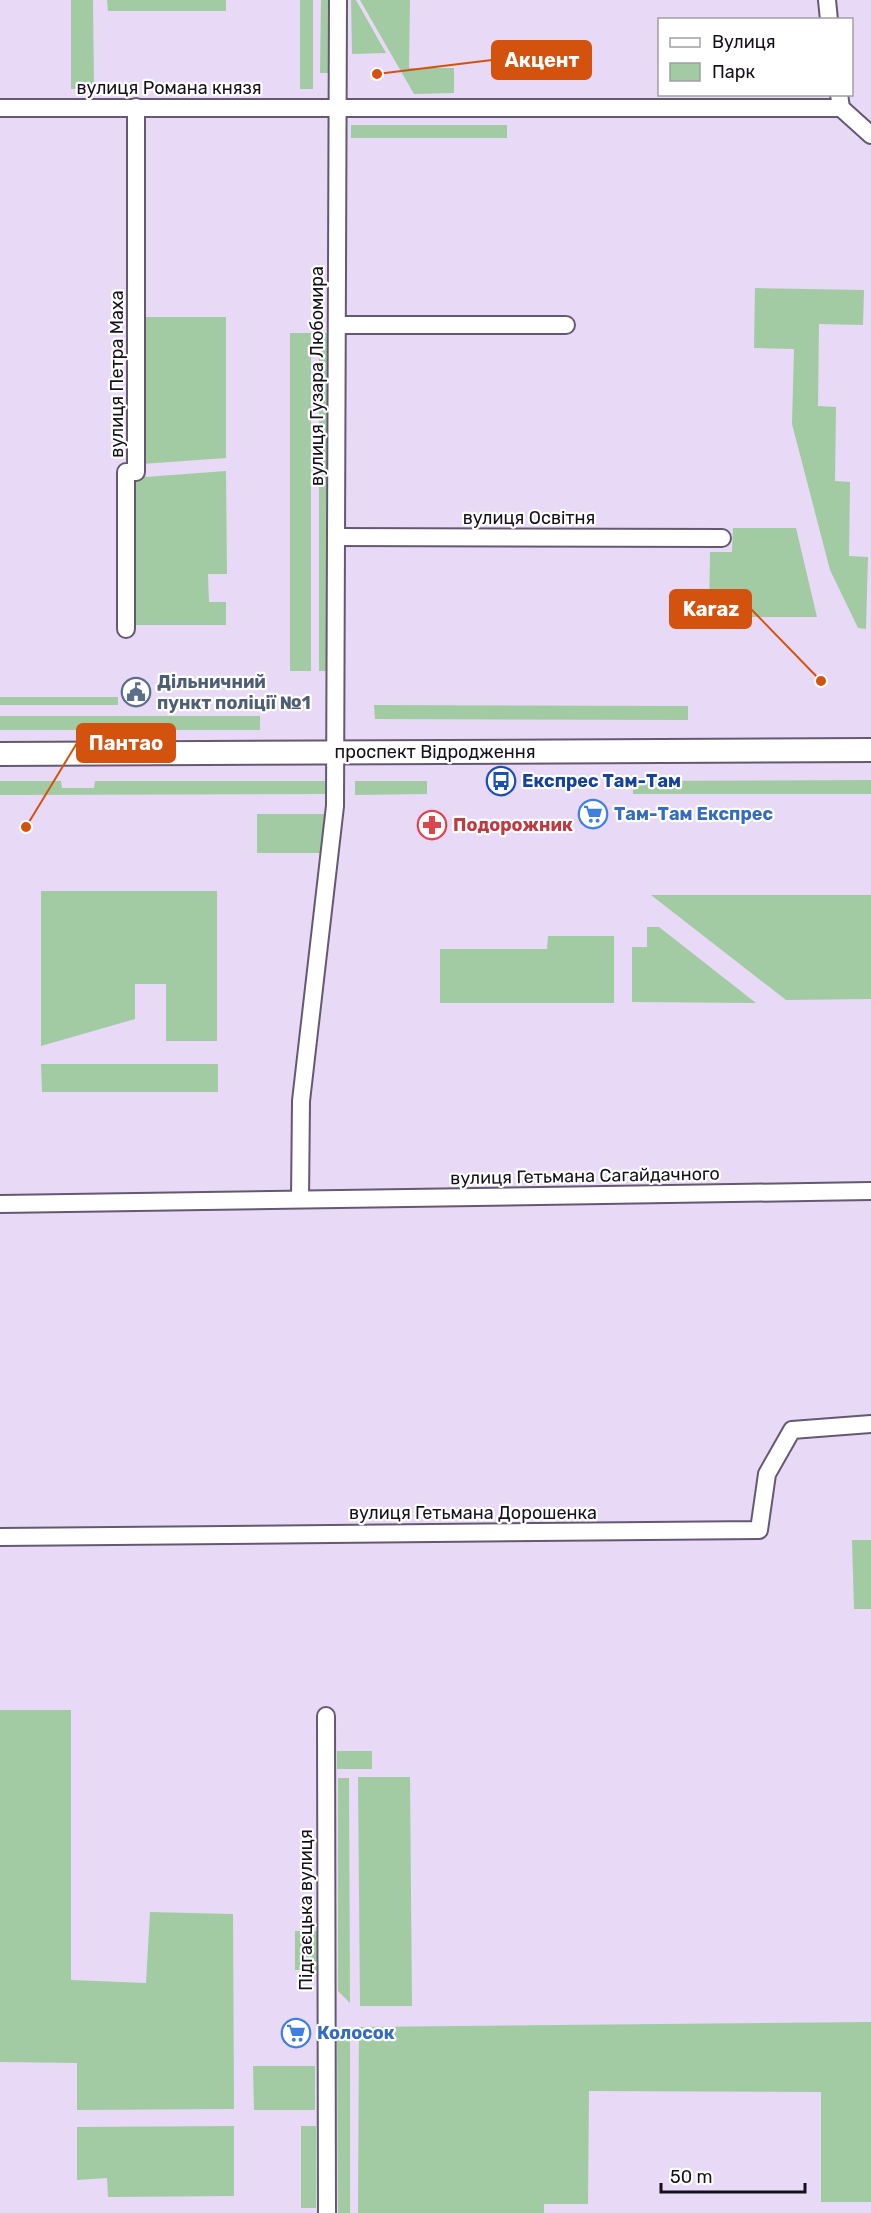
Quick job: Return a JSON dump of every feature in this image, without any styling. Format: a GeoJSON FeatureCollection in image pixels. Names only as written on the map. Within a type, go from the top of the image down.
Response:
{"type":"FeatureCollection","features":[{"type":"Feature","properties":{"kind":"main road","name":"проспект Відродження"},"geometry":{"type":"LineString","coordinates":[[0,754],[871,750]]}},
{"type":"Feature","properties":{"kind":"street","name":"вулиця Гузара Любомира"},"geometry":{"type":"LineString","coordinates":[[336,753],[338,0]]}},
{"type":"Feature","properties":{"kind":"street"},"geometry":{"type":"LineString","coordinates":[[827,0],[830,18]]}},
{"type":"Feature","properties":{"kind":"street","name":"вулиця Романа князя"},"geometry":{"type":"LineString","coordinates":[[0,108],[840,101]]}},
{"type":"Feature","properties":{"kind":"street"},"geometry":{"type":"LineString","coordinates":[[840,101],[871,135]]}},
{"type":"Feature","properties":{"kind":"street","name":"вулиця Петра Маха"},"geometry":{"type":"LineString","coordinates":[[126,630],[126,472],[136,472],[136,107]]}},
{"type":"Feature","properties":{"kind":"street"},"geometry":{"type":"LineString","coordinates":[[337,325],[566,325]]}},
{"type":"Feature","properties":{"kind":"street","name":"вулиця Освітня"},"geometry":{"type":"LineString","coordinates":[[336,537],[722,538]]}},
{"type":"Feature","properties":{"kind":"street"},"geometry":{"type":"LineString","coordinates":[[300,1200],[302,1101],[335,806],[336,753]]}},
{"type":"Feature","properties":{"kind":"street","name":"вулиця Гетьмана Сагайдачного"},"geometry":{"type":"LineString","coordinates":[[0,1204],[871,1191]]}},
{"type":"Feature","properties":{"kind":"street","name":"вулиця Гетьмана Дорошенка"},"geometry":{"type":"LineString","coordinates":[[0,1537],[759,1530],[767,1474],[792,1430],[871,1424]]}},
{"type":"Feature","properties":{"kind":"street","name":"Підгаєцька вулиця"},"geometry":{"type":"LineString","coordinates":[[326,1716],[327,2213]]}},
{"type":"Feature","properties":{"kind":"green space"},"geometry":{"type":"Polygon","coordinates":[[[71,0],[93,0],[94,89],[71,89],[71,0]]]}},
{"type":"Feature","properties":{"kind":"green space"},"geometry":{"type":"Polygon","coordinates":[[[107,0],[226,0],[226,11],[108,11],[107,0]]]}},
{"type":"Feature","properties":{"kind":"green space"},"geometry":{"type":"Polygon","coordinates":[[[300,0],[313,0],[313,89],[300,89],[300,0]]]}},
{"type":"Feature","properties":{"kind":"green space"},"geometry":{"type":"Polygon","coordinates":[[[321,0],[328,0],[328,73],[320,73],[321,0]]]}},
{"type":"Feature","properties":{"kind":"green space"},"geometry":{"type":"Polygon","coordinates":[[[351,0],[356,0],[386,53],[352,54],[351,0]]]}},
{"type":"Feature","properties":{"kind":"green space"},"geometry":{"type":"Polygon","coordinates":[[[360,0],[410,0],[409,68],[454,68],[454,93],[414,94],[360,0]]]}},
{"type":"Feature","properties":{"kind":"green space"},"geometry":{"type":"Polygon","coordinates":[[[351,125],[507,125],[507,138],[351,138],[351,125]]]}},
{"type":"Feature","properties":{"kind":"green space"},"geometry":{"type":"Polygon","coordinates":[[[755,288],[864,290],[863,325],[819,324],[818,406],[836,407],[835,481],[850,482],[849,556],[868,557],[866,629],[858,628],[830,570],[792,424],[794,349],[754,348],[755,288]]]}},
{"type":"Feature","properties":{"kind":"green space"},"geometry":{"type":"Polygon","coordinates":[[[142,317],[226,317],[226,458],[142,464],[142,317]]]}},
{"type":"Feature","properties":{"kind":"green space"},"geometry":{"type":"Polygon","coordinates":[[[290,333],[311,333],[311,671],[290,671],[290,333]]]}},
{"type":"Feature","properties":{"kind":"green space"},"geometry":{"type":"Polygon","coordinates":[[[319,333],[327,333],[328,671],[319,671],[319,333]]]}},
{"type":"Feature","properties":{"kind":"green space"},"geometry":{"type":"Polygon","coordinates":[[[226,471],[227,574],[208,574],[209,602],[226,602],[226,625],[132,625],[132,478],[226,471]]]}},
{"type":"Feature","properties":{"kind":"green space"},"geometry":{"type":"Polygon","coordinates":[[[733,528],[796,528],[817,617],[709,617],[710,552],[732,552],[733,528]]]}},
{"type":"Feature","properties":{"kind":"green space"},"geometry":{"type":"Polygon","coordinates":[[[0,697],[118,697],[118,705],[0,705],[0,697]]]}},
{"type":"Feature","properties":{"kind":"green space"},"geometry":{"type":"Polygon","coordinates":[[[374,705],[688,706],[688,720],[375,719],[374,705]]]}},
{"type":"Feature","properties":{"kind":"green space"},"geometry":{"type":"Polygon","coordinates":[[[0,716],[260,716],[260,730],[0,730],[0,716]]]}},
{"type":"Feature","properties":{"kind":"green space"},"geometry":{"type":"Polygon","coordinates":[[[871,780],[871,794],[633,794],[633,781],[871,780]]]}},
{"type":"Feature","properties":{"kind":"green space"},"geometry":{"type":"Polygon","coordinates":[[[0,781],[61,781],[62,788],[94,788],[95,781],[325,781],[325,794],[0,795],[0,781]]]}},
{"type":"Feature","properties":{"kind":"green space"},"geometry":{"type":"Polygon","coordinates":[[[355,781],[427,781],[427,794],[355,795],[355,781]]]}},
{"type":"Feature","properties":{"kind":"green space"},"geometry":{"type":"Polygon","coordinates":[[[257,814],[325,814],[320,853],[257,853],[257,814]]]}},
{"type":"Feature","properties":{"kind":"green space"},"geometry":{"type":"Polygon","coordinates":[[[41,891],[217,891],[217,1041],[166,1041],[166,984],[135,984],[135,1019],[41,1046],[41,891]]]}},
{"type":"Feature","properties":{"kind":"green space"},"geometry":{"type":"Polygon","coordinates":[[[651,895],[871,895],[871,999],[786,1000],[651,895]]]}},
{"type":"Feature","properties":{"kind":"green space"},"geometry":{"type":"Polygon","coordinates":[[[647,927],[659,927],[756,1003],[632,1002],[632,947],[647,947],[647,927]]]}},
{"type":"Feature","properties":{"kind":"green space"},"geometry":{"type":"Polygon","coordinates":[[[548,936],[614,936],[614,1003],[440,1003],[440,949],[547,949],[548,936]]]}},
{"type":"Feature","properties":{"kind":"green space"},"geometry":{"type":"Polygon","coordinates":[[[41,1064],[218,1064],[218,1092],[42,1092],[41,1064]]]}},
{"type":"Feature","properties":{"kind":"green space"},"geometry":{"type":"Polygon","coordinates":[[[852,1540],[871,1540],[871,1609],[854,1609],[852,1540]]]}},
{"type":"Feature","properties":{"kind":"green space"},"geometry":{"type":"Polygon","coordinates":[[[0,1710],[71,1710],[71,1980],[146,1983],[150,1912],[233,1914],[234,2109],[77,2110],[77,2063],[0,2062],[0,1710]]]}},
{"type":"Feature","properties":{"kind":"green space"},"geometry":{"type":"Polygon","coordinates":[[[337,1751],[372,1751],[372,1769],[337,1769],[337,1751]]]}},
{"type":"Feature","properties":{"kind":"green space"},"geometry":{"type":"Polygon","coordinates":[[[358,1777],[410,1777],[412,2006],[360,2006],[358,1777]]]}},
{"type":"Feature","properties":{"kind":"green space"},"geometry":{"type":"Polygon","coordinates":[[[338,1778],[349,1778],[350,2003],[338,1991],[338,1778]]]}},
{"type":"Feature","properties":{"kind":"green space"},"geometry":{"type":"Polygon","coordinates":[[[295,1931],[317,1931],[317,1970],[295,1970],[295,1931]]]}},
{"type":"Feature","properties":{"kind":"green space"},"geometry":{"type":"Polygon","coordinates":[[[871,2022],[871,2202],[821,2202],[821,2092],[589,2091],[588,2204],[544,2204],[544,2213],[358,2213],[359,2027],[871,2022]]]}},
{"type":"Feature","properties":{"kind":"green space"},"geometry":{"type":"Polygon","coordinates":[[[337,2028],[350,2028],[350,2213],[338,2213],[337,2028]]]}},
{"type":"Feature","properties":{"kind":"green space"},"geometry":{"type":"Polygon","coordinates":[[[253,2066],[315,2066],[315,2110],[254,2110],[253,2066]]]}},
{"type":"Feature","properties":{"kind":"green space"},"geometry":{"type":"Polygon","coordinates":[[[234,2126],[234,2196],[108,2197],[107,2178],[77,2180],[77,2127],[234,2126]]]}},
{"type":"Feature","properties":{"kind":"green space"},"geometry":{"type":"Polygon","coordinates":[[[301,2126],[316,2126],[316,2208],[301,2208],[301,2126]]]}},
{"type":"Feature","properties":{"kind":"place","name":"Акцент"},"geometry":{"type":"Point","coordinates":[377,74]}},
{"type":"Feature","properties":{"kind":"place","name":"Karaz"},"geometry":{"type":"Point","coordinates":[821,681]}},
{"type":"Feature","properties":{"kind":"place","name":"Дільничний пункт поліції №1"},"geometry":{"type":"Point","coordinates":[136,692]}},
{"type":"Feature","properties":{"kind":"place","name":"Експрес Там-Там"},"geometry":{"type":"Point","coordinates":[501,781]}},
{"type":"Feature","properties":{"kind":"place","name":"Там-Там Експрес"},"geometry":{"type":"Point","coordinates":[593,814]}},
{"type":"Feature","properties":{"kind":"place","name":"Подорожник"},"geometry":{"type":"Point","coordinates":[432,825]}},
{"type":"Feature","properties":{"kind":"place","name":"Пантао"},"geometry":{"type":"Point","coordinates":[26,827]}},
{"type":"Feature","properties":{"kind":"place","name":"Колосок"},"geometry":{"type":"Point","coordinates":[296,2033]}}]}
